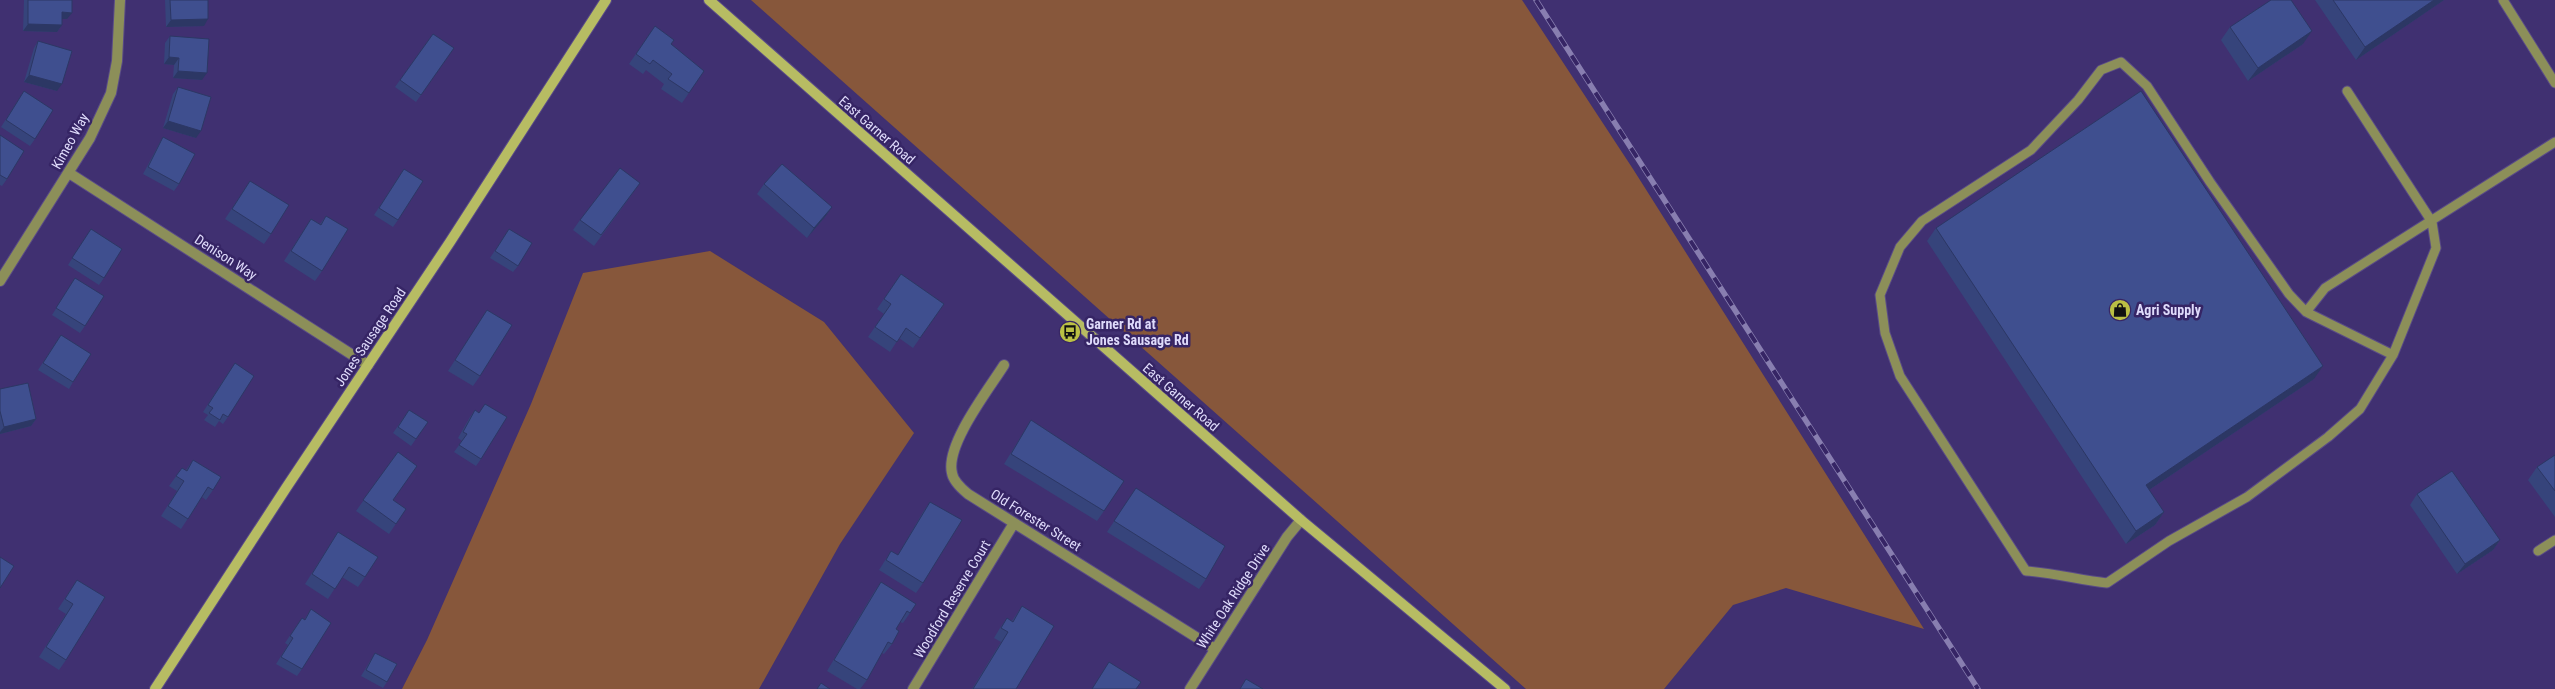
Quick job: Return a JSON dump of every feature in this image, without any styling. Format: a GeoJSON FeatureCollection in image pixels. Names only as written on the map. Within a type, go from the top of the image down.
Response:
{"type":"FeatureCollection","features":[{"type":"Feature","properties":{"kind":"main road","name":"Jones Sausage Road"},"geometry":{"type":"LineString","coordinates":[[155,689],[606,0]]}},
{"type":"Feature","properties":{"kind":"main road","name":"East Garner Road"},"geometry":{"type":"LineString","coordinates":[[709,0],[1301,520],[1505,689]]}},
{"type":"Feature","properties":{"kind":"street","name":"Kimeo Way"},"geometry":{"type":"LineString","coordinates":[[0,281],[90,138],[110,93],[117,61],[120,0]]}},
{"type":"Feature","properties":{"kind":"street","name":"Denison Way"},"geometry":{"type":"LineString","coordinates":[[69,173],[368,365]]}},
{"type":"Feature","properties":{"kind":"street","name":"Old Forester Street"},"geometry":{"type":"LineString","coordinates":[[1004,365],[958,439],[953,453],[952,474],[968,494],[1215,649]]}},
{"type":"Feature","properties":{"kind":"street","name":"White Oak Ridge Drive"},"geometry":{"type":"LineString","coordinates":[[1190,689],[1287,536],[1301,520]]}},
{"type":"Feature","properties":{"kind":"street","name":"Woodford Reserve Court"},"geometry":{"type":"LineString","coordinates":[[913,689],[1014,523]]}},
{"type":"Feature","properties":{"kind":"lane"},"geometry":{"type":"LineString","coordinates":[[2503,0],[2555,83]]}},
{"type":"Feature","properties":{"kind":"lane"},"geometry":{"type":"LineString","coordinates":[[2347,91],[2432,222],[2436,248],[2393,355],[2360,410],[2328,437],[2247,497],[2169,541],[2107,583],[2082,580],[2053,573],[2026,572],[1900,376],[1885,333],[1880,295],[1900,247],[1922,220],[2031,150],[2101,70],[2121,62],[2147,86],[2289,294],[2306,312],[2393,355]]}},
{"type":"Feature","properties":{"kind":"lane"},"geometry":{"type":"LineString","coordinates":[[2306,312],[2325,288],[2432,222],[2555,142]]}},
{"type":"Feature","properties":{"kind":"lane"},"geometry":{"type":"LineString","coordinates":[[2538,551],[2555,540]]}},
{"type":"Feature","properties":{"kind":"shaded area"},"geometry":{"type":"Polygon","coordinates":[[[751,0],[1522,0],[1633,169],[1924,629],[1786,588],[1733,605],[1664,689],[1526,689],[751,0]]]}},
{"type":"Feature","properties":{"kind":"shaded area"},"geometry":{"type":"Polygon","coordinates":[[[710,251],[824,322],[914,433],[840,544],[759,689],[402,689],[427,640],[531,404],[583,273],[710,251]]]}},
{"type":"Feature","properties":{"kind":"building"},"geometry":{"type":"Polygon","coordinates":[[[28,0],[72,0],[72,13],[62,12],[62,25],[28,24],[28,0]]]}},
{"type":"Feature","properties":{"kind":"building"},"geometry":{"type":"Polygon","coordinates":[[[170,0],[208,0],[208,19],[171,20],[170,0]]]}},
{"type":"Feature","properties":{"kind":"building"},"geometry":{"type":"Polygon","coordinates":[[[2271,0],[2291,0],[2312,31],[2258,68],[2230,27],[2271,0]]]}},
{"type":"Feature","properties":{"kind":"building"},"geometry":{"type":"Polygon","coordinates":[[[2333,0],[2434,0],[2365,47],[2333,0]]]}},
{"type":"Feature","properties":{"kind":"building"},"geometry":{"type":"Polygon","coordinates":[[[655,26],[674,40],[671,44],[704,71],[689,93],[668,79],[672,74],[653,60],[650,64],[636,54],[655,26]]]}},
{"type":"Feature","properties":{"kind":"building"},"geometry":{"type":"Polygon","coordinates":[[[433,34],[454,48],[421,95],[400,80],[433,34]]]}},
{"type":"Feature","properties":{"kind":"building"},"geometry":{"type":"Polygon","coordinates":[[[170,36],[209,39],[207,73],[178,71],[179,58],[169,57],[170,36]]]}},
{"type":"Feature","properties":{"kind":"building"},"geometry":{"type":"Polygon","coordinates":[[[38,41],[72,51],[62,84],[29,75],[38,41]]]}},
{"type":"Feature","properties":{"kind":"building"},"geometry":{"type":"Polygon","coordinates":[[[178,87],[211,97],[201,131],[168,121],[178,87]]]}},
{"type":"Feature","properties":{"kind":"building"},"geometry":{"type":"Polygon","coordinates":[[[24,91],[53,110],[35,139],[6,120],[24,91]]]}},
{"type":"Feature","properties":{"kind":"building","name":"Agri Supply"},"geometry":{"type":"Polygon","coordinates":[[[2141,91],[2323,366],[2146,485],[2164,512],[2136,531],[1936,228],[2141,91]]]}},
{"type":"Feature","properties":{"kind":"building"},"geometry":{"type":"Polygon","coordinates":[[[0,135],[24,151],[7,179],[0,175],[0,135]]]}},
{"type":"Feature","properties":{"kind":"building"},"geometry":{"type":"Polygon","coordinates":[[[163,137],[195,154],[179,184],[148,167],[163,137]]]}},
{"type":"Feature","properties":{"kind":"building"},"geometry":{"type":"Polygon","coordinates":[[[782,164],[832,207],[814,228],[764,184],[782,164]]]}},
{"type":"Feature","properties":{"kind":"building"},"geometry":{"type":"Polygon","coordinates":[[[620,168],[640,183],[601,235],[580,220],[620,168]]]}},
{"type":"Feature","properties":{"kind":"building"},"geometry":{"type":"Polygon","coordinates":[[[404,169],[423,181],[398,220],[379,208],[404,169]]]}},
{"type":"Feature","properties":{"kind":"building"},"geometry":{"type":"Polygon","coordinates":[[[250,181],[289,205],[271,234],[232,209],[250,181]]]}},
{"type":"Feature","properties":{"kind":"building"},"geometry":{"type":"Polygon","coordinates":[[[326,216],[348,229],[322,271],[291,251],[311,219],[321,225],[326,216]]]}},
{"type":"Feature","properties":{"kind":"building"},"geometry":{"type":"Polygon","coordinates":[[[91,229],[122,249],[104,278],[72,258],[91,229]]]}},
{"type":"Feature","properties":{"kind":"building"},"geometry":{"type":"Polygon","coordinates":[[[509,229],[532,243],[518,266],[495,251],[509,229]]]}},
{"type":"Feature","properties":{"kind":"building"},"geometry":{"type":"Polygon","coordinates":[[[901,274],[944,304],[920,338],[906,328],[897,342],[875,327],[891,304],[884,299],[901,274]]]}},
{"type":"Feature","properties":{"kind":"building"},"geometry":{"type":"Polygon","coordinates":[[[75,278],[104,296],[85,326],[56,308],[75,278]]]}},
{"type":"Feature","properties":{"kind":"building"},"geometry":{"type":"Polygon","coordinates":[[[487,310],[512,325],[480,376],[455,360],[487,310]]]}},
{"type":"Feature","properties":{"kind":"building"},"geometry":{"type":"Polygon","coordinates":[[[61,335],[91,354],[73,382],[43,363],[61,335]]]}},
{"type":"Feature","properties":{"kind":"building"},"geometry":{"type":"Polygon","coordinates":[[[235,363],[254,376],[228,417],[223,414],[220,420],[209,413],[213,408],[208,405],[235,363]]]}},
{"type":"Feature","properties":{"kind":"building"},"geometry":{"type":"Polygon","coordinates":[[[28,383],[36,419],[4,427],[0,411],[0,389],[28,383]]]}},
{"type":"Feature","properties":{"kind":"building"},"geometry":{"type":"Polygon","coordinates":[[[485,404],[507,417],[481,459],[459,445],[467,434],[463,432],[475,410],[479,413],[485,404]]]}},
{"type":"Feature","properties":{"kind":"building"},"geometry":{"type":"Polygon","coordinates":[[[409,410],[428,422],[416,439],[398,427],[409,410]]]}},
{"type":"Feature","properties":{"kind":"building"},"geometry":{"type":"Polygon","coordinates":[[[1031,420],[1124,481],[1104,511],[1011,454],[1031,420]]]}},
{"type":"Feature","properties":{"kind":"building"},"geometry":{"type":"Polygon","coordinates":[[[398,452],[417,466],[393,500],[406,509],[396,524],[363,500],[398,452]]]}},
{"type":"Feature","properties":{"kind":"building"},"geometry":{"type":"Polygon","coordinates":[[[2555,455],[2555,491],[2537,467],[2555,455]]]}},
{"type":"Feature","properties":{"kind":"building"},"geometry":{"type":"Polygon","coordinates":[[[193,460],[221,477],[213,490],[208,487],[188,519],[168,506],[184,481],[176,476],[182,468],[187,471],[193,460]]]}},
{"type":"Feature","properties":{"kind":"building"},"geometry":{"type":"Polygon","coordinates":[[[2452,471],[2500,540],[2465,564],[2417,494],[2452,471]]]}},
{"type":"Feature","properties":{"kind":"building"},"geometry":{"type":"Polygon","coordinates":[[[1136,488],[1225,546],[1206,579],[1114,521],[1136,488]]]}},
{"type":"Feature","properties":{"kind":"building"},"geometry":{"type":"Polygon","coordinates":[[[930,502],[962,520],[923,583],[886,560],[891,551],[898,555],[930,502]]]}},
{"type":"Feature","properties":{"kind":"building"},"geometry":{"type":"Polygon","coordinates":[[[338,532],[378,557],[365,577],[349,567],[335,589],[312,574],[338,532]]]}},
{"type":"Feature","properties":{"kind":"building"},"geometry":{"type":"Polygon","coordinates":[[[0,557],[14,566],[0,588],[0,557]]]}},
{"type":"Feature","properties":{"kind":"building"},"geometry":{"type":"Polygon","coordinates":[[[77,580],[105,597],[66,660],[46,647],[73,604],[65,599],[77,580]]]}},
{"type":"Feature","properties":{"kind":"building"},"geometry":{"type":"Polygon","coordinates":[[[881,582],[916,604],[910,613],[907,611],[896,629],[899,631],[892,644],[888,642],[867,680],[834,660],[881,582]]]}},
{"type":"Feature","properties":{"kind":"building"},"geometry":{"type":"Polygon","coordinates":[[[1022,606],[1054,626],[1016,689],[973,689],[1008,632],[1001,628],[1007,618],[1013,622],[1022,606]]]}},
{"type":"Feature","properties":{"kind":"building"},"geometry":{"type":"Polygon","coordinates":[[[311,609],[331,623],[302,669],[281,657],[293,638],[290,636],[302,618],[305,620],[311,609]]]}},
{"type":"Feature","properties":{"kind":"building"},"geometry":{"type":"Polygon","coordinates":[[[375,653],[397,664],[387,682],[366,670],[375,653]]]}},
{"type":"Feature","properties":{"kind":"building"},"geometry":{"type":"Polygon","coordinates":[[[1109,662],[1141,682],[1136,689],[1092,689],[1109,662]]]}},
{"type":"Feature","properties":{"kind":"building"},"geometry":{"type":"Polygon","coordinates":[[[1246,679],[1263,689],[1240,689],[1246,679]]]}},
{"type":"Feature","properties":{"kind":"building"},"geometry":{"type":"Polygon","coordinates":[[[821,683],[830,689],[817,689],[821,683]]]}},
{"type":"Feature","properties":{"kind":"railway"},"geometry":{"type":"LineString","coordinates":[[1536,0],[1978,689]]}},
{"type":"Feature","properties":{"kind":"place","name":"Agri Supply"},"geometry":{"type":"Point","coordinates":[2120,310]}},
{"type":"Feature","properties":{"kind":"place","name":"Garner Rd at Jones Sausage Rd"},"geometry":{"type":"Point","coordinates":[1070,332]}}]}
